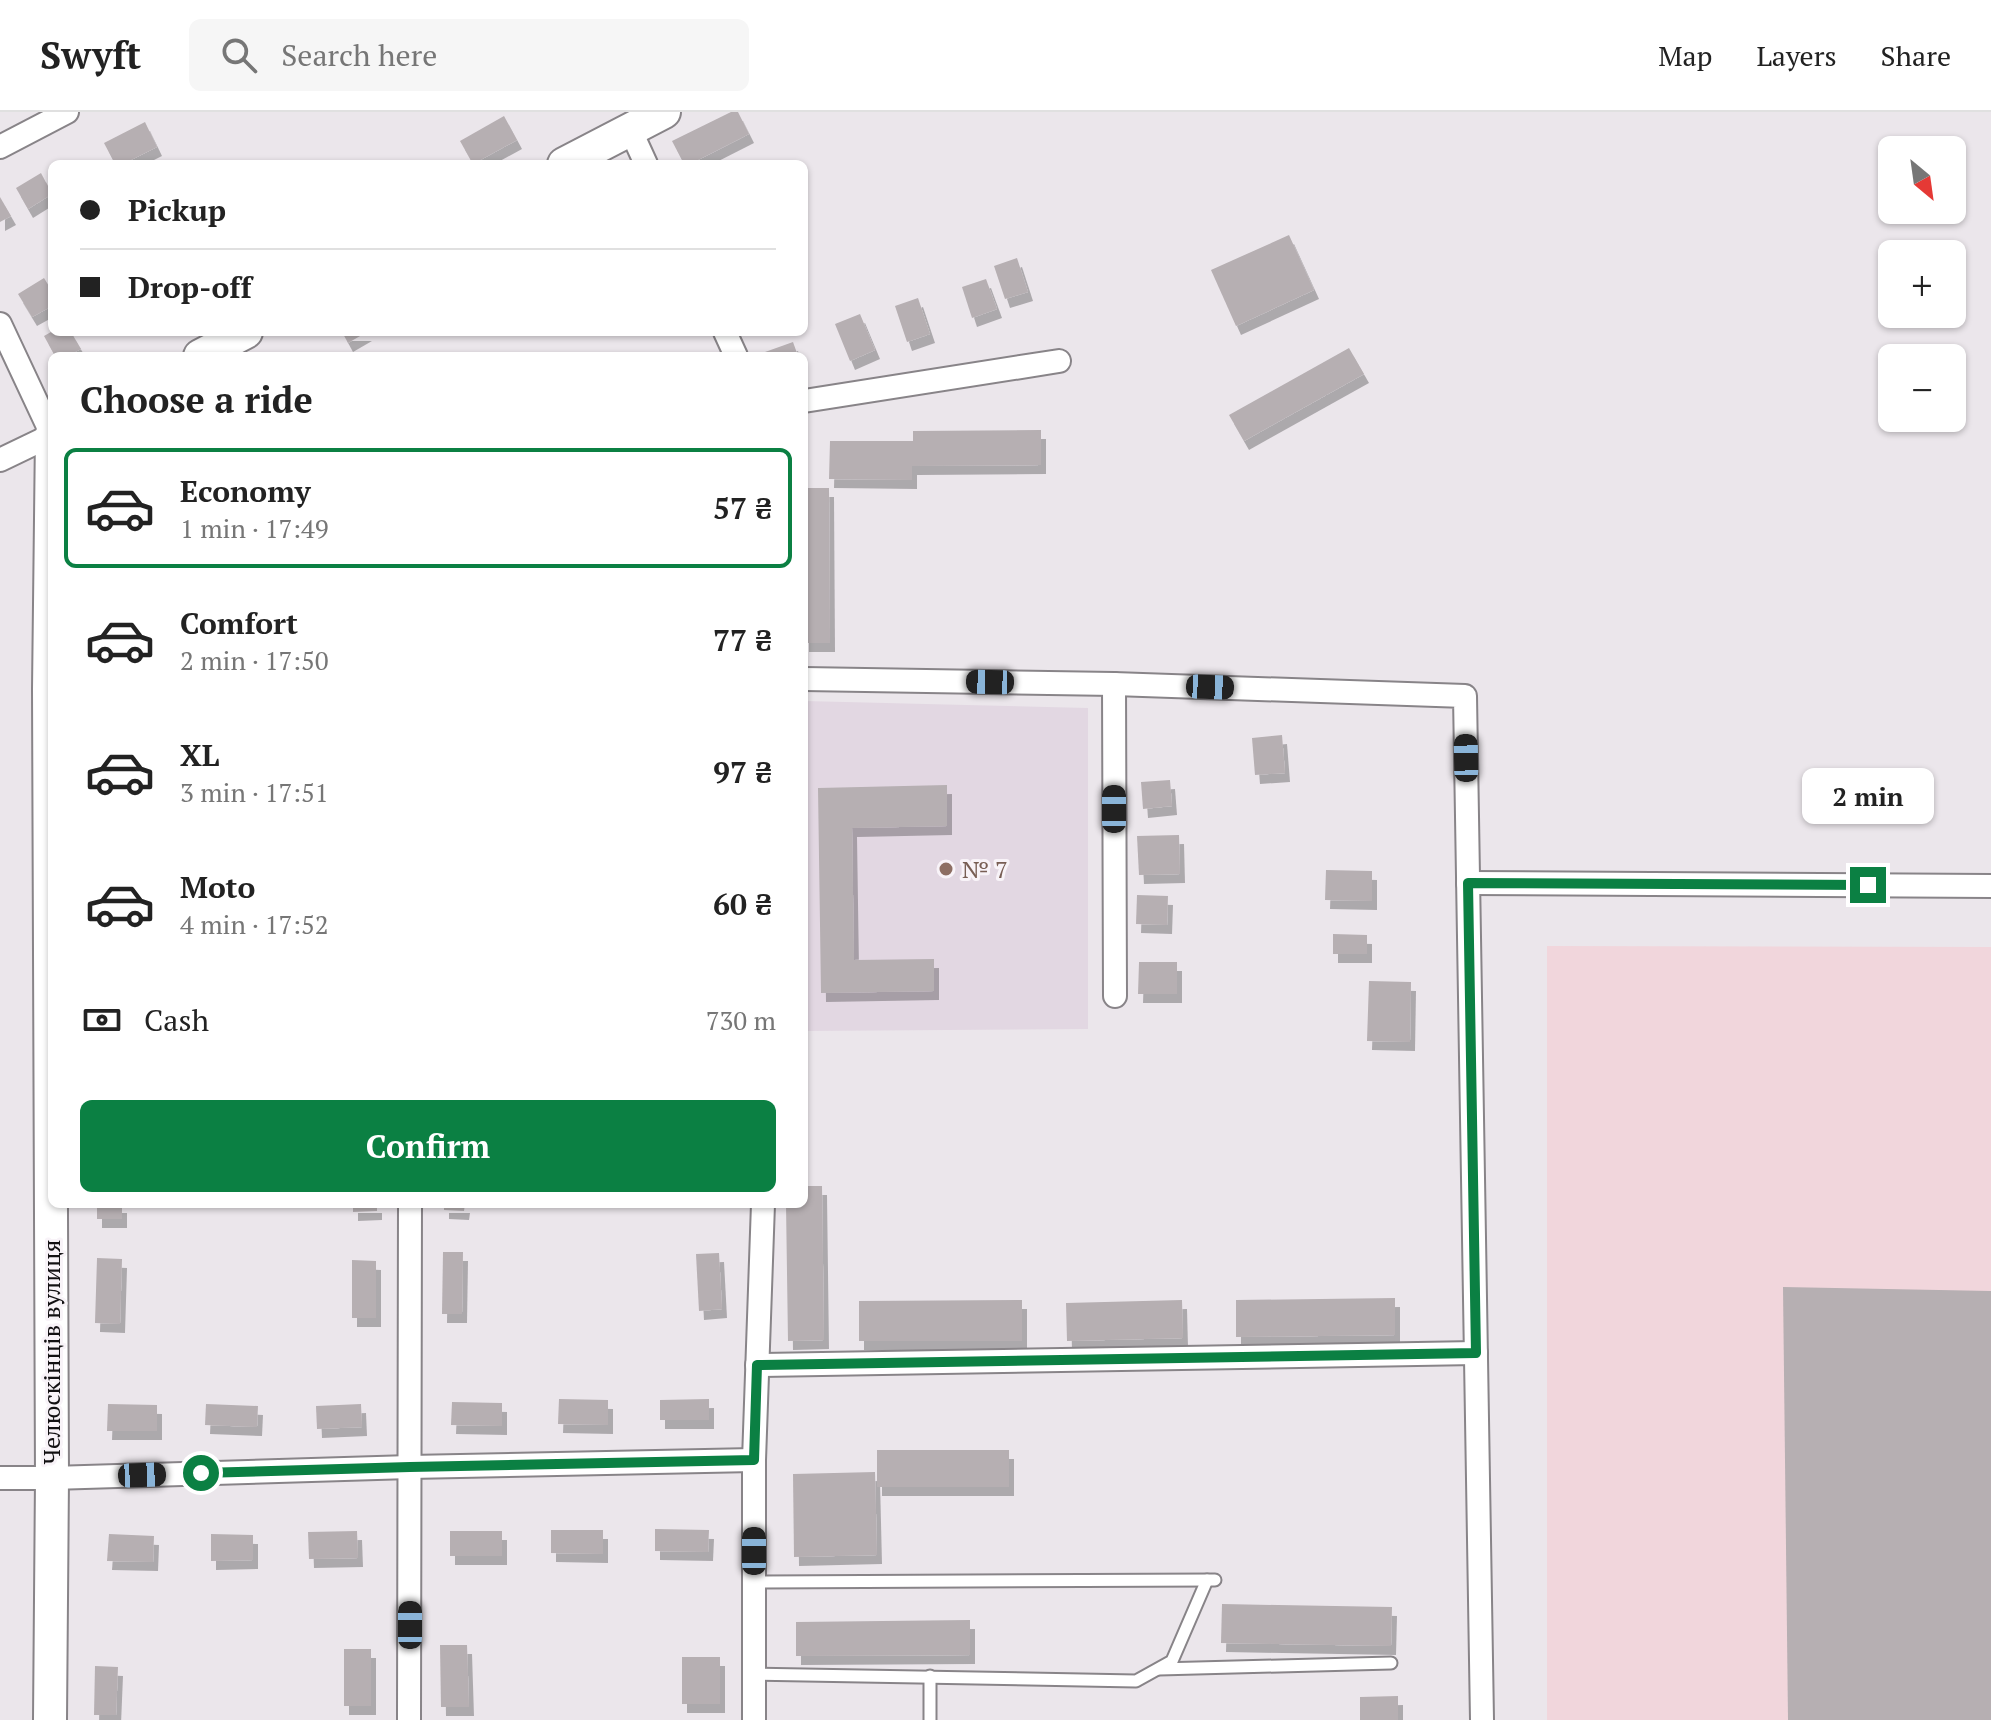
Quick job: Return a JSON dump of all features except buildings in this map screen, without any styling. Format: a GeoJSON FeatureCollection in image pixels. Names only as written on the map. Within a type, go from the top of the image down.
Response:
{"type":"FeatureCollection","features":[{"type":"Feature","properties":{"kind":"main road"},"geometry":{"type":"LineString","coordinates":[[572,160],[664,112]]}},
{"type":"Feature","properties":{"kind":"main road"},"geometry":{"type":"LineString","coordinates":[[208,352],[238,336]]}},
{"type":"Feature","properties":{"kind":"main road","name":"Челюскінців вулиця"},"geometry":{"type":"LineString","coordinates":[[50,1720],[51,1208]]}},
{"type":"Feature","properties":{"kind":"street"},"geometry":{"type":"LineString","coordinates":[[0,147],[67,112]]}},
{"type":"Feature","properties":{"kind":"street"},"geometry":{"type":"LineString","coordinates":[[630,129],[644,160]]}},
{"type":"Feature","properties":{"kind":"street","name":"Челюскінців вулиця"},"geometry":{"type":"LineString","coordinates":[[0,324],[48,426]]}},
{"type":"Feature","properties":{"kind":"street"},"geometry":{"type":"LineString","coordinates":[[808,400],[1059,361]]}},
{"type":"Feature","properties":{"kind":"street"},"geometry":{"type":"LineString","coordinates":[[0,460],[48,436]]}},
{"type":"Feature","properties":{"kind":"street"},"geometry":{"type":"LineString","coordinates":[[808,679],[1114,684],[1465,696],[1482,1720]]}},
{"type":"Feature","properties":{"kind":"street"},"geometry":{"type":"LineString","coordinates":[[1114,684],[1115,996]]}},
{"type":"Feature","properties":{"kind":"street"},"geometry":{"type":"LineString","coordinates":[[1468,883],[1991,886]]}},
{"type":"Feature","properties":{"kind":"street"},"geometry":{"type":"LineString","coordinates":[[409,1720],[410,1208]]}},
{"type":"Feature","properties":{"kind":"street"},"geometry":{"type":"LineString","coordinates":[[754,1720],[754,1460],[763,1208]]}},
{"type":"Feature","properties":{"kind":"street"},"geometry":{"type":"LineString","coordinates":[[757,1365],[1476,1353]]}},
{"type":"Feature","properties":{"kind":"street"},"geometry":{"type":"LineString","coordinates":[[0,1478],[754,1460]]}},
{"type":"Feature","properties":{"kind":"lane"},"geometry":{"type":"LineString","coordinates":[[754,1582],[1211,1580],[1172,1661],[1136,1681],[754,1674]]}},
{"type":"Feature","properties":{"kind":"lane"},"geometry":{"type":"LineString","coordinates":[[1157,1669],[1391,1663]]}},
{"type":"Feature","properties":{"kind":"lane"},"geometry":{"type":"LineString","coordinates":[[930,1676],[930,1720]]}},
{"type":"Feature","properties":{"kind":"shaded area","name":"№ 7"},"geometry":{"type":"Polygon","coordinates":[[[808,701],[1088,708],[1088,1029],[808,1031],[808,701]]]}},
{"type":"Feature","properties":{"kind":"shaded area"},"geometry":{"type":"Polygon","coordinates":[[[1547,946],[1991,947],[1991,1720],[1547,1720],[1547,946]]]}},
{"type":"Feature","properties":{"kind":"place","name":"№ 7"},"geometry":{"type":"Point","coordinates":[946,869]}},
{"type":"Feature","properties":{"kind":"route"},"geometry":{"type":"LineString","coordinates":[[201,1473],[754,1460],[757,1365],[1476,1353],[1468,883],[1868,885]]}}]}
